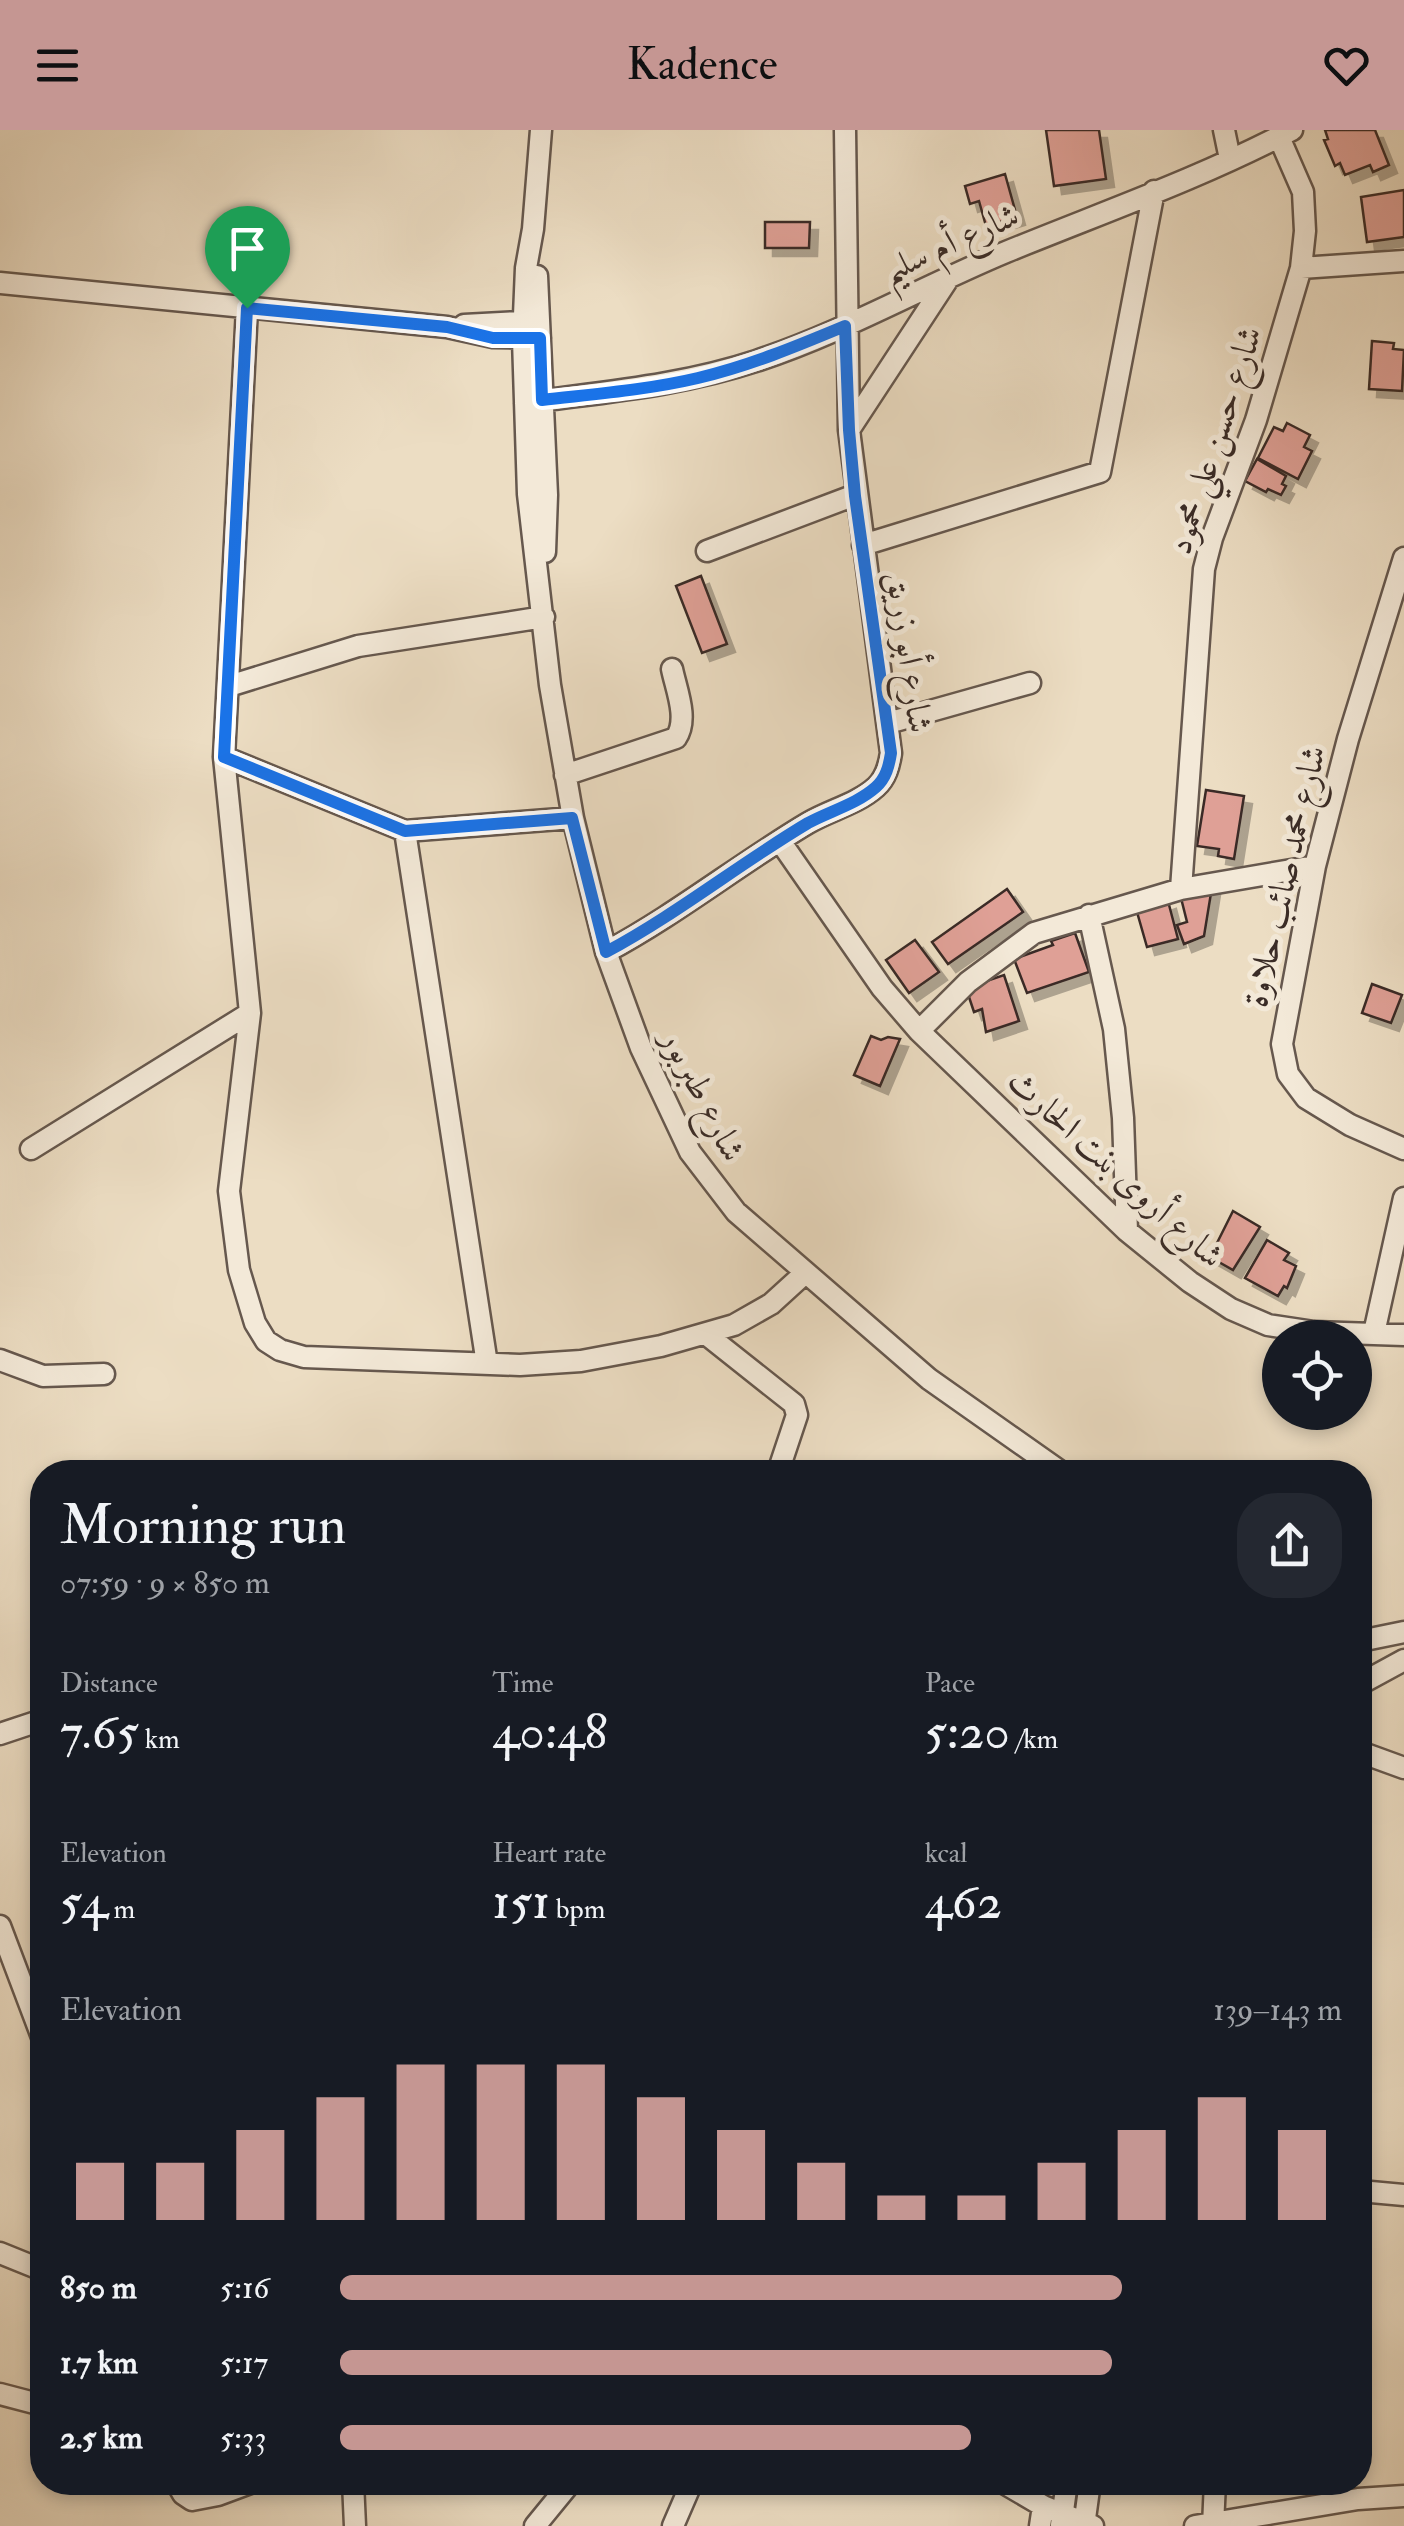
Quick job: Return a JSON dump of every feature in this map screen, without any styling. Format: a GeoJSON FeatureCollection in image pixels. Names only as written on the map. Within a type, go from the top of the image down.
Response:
{"type":"FeatureCollection","features":[{"type":"Feature","properties":{"kind":"street","name":"شارع طبربور"},"geometry":{"type":"LineString","coordinates":[[540,130],[532,330],[534,408],[547,496],[543,606],[550,685],[572,818],[606,952],[656,1086],[690,1152],[736,1212],[952,1397],[1044,1460]]}},
{"type":"Feature","properties":{"kind":"street","name":"شارع أبو زريق"},"geometry":{"type":"LineString","coordinates":[[606,952],[673,914],[780,841],[879,785],[888,770],[888,723],[849,430],[845,130]]}},
{"type":"Feature","properties":{"kind":"street"},"geometry":{"type":"LineString","coordinates":[[1224,130],[1230,159]]}},
{"type":"Feature","properties":{"kind":"street","name":"شارع أم سليم"},"geometry":{"type":"LineString","coordinates":[[534,408],[593,404],[626,391],[698,378],[757,361],[845,326],[951,274],[1286,133]]}},
{"type":"Feature","properties":{"kind":"street","name":"شارع حسن علي محمود"},"geometry":{"type":"LineString","coordinates":[[1181,889],[1204,570],[1256,420],[1302,268],[1303,192],[1286,133]]}},
{"type":"Feature","properties":{"kind":"street"},"geometry":{"type":"LineString","coordinates":[[862,545],[1100,472],[1154,191]]}},
{"type":"Feature","properties":{"kind":"street"},"geometry":{"type":"LineString","coordinates":[[1302,268],[1404,261]]}},
{"type":"Feature","properties":{"kind":"street"},"geometry":{"type":"LineString","coordinates":[[849,430],[951,274]]}},
{"type":"Feature","properties":{"kind":"street"},"geometry":{"type":"LineString","coordinates":[[0,283],[447,327],[532,330]]}},
{"type":"Feature","properties":{"kind":"street"},"geometry":{"type":"LineString","coordinates":[[247,308],[224,757],[250,1013],[229,1191],[239,1270],[254,1324],[266,1341],[304,1357],[487,1364],[581,1361],[707,1335],[762,1310],[804,1273]]}},
{"type":"Feature","properties":{"kind":"street"},"geometry":{"type":"LineString","coordinates":[[707,551],[855,496]]}},
{"type":"Feature","properties":{"kind":"street","name":"شارع محمد صائب حلاوة"},"geometry":{"type":"LineString","coordinates":[[1404,558],[1348,739],[1315,866],[1282,1032],[1282,1058],[1297,1089],[1306,1098],[1350,1125],[1404,1149]]}},
{"type":"Feature","properties":{"kind":"street"},"geometry":{"type":"LineString","coordinates":[[229,686],[358,646],[543,606]]}},
{"type":"Feature","properties":{"kind":"street"},"geometry":{"type":"LineString","coordinates":[[565,776],[676,738],[682,730],[682,719],[672,668]]}},
{"type":"Feature","properties":{"kind":"street"},"geometry":{"type":"LineString","coordinates":[[888,723],[1030,683]]}},
{"type":"Feature","properties":{"kind":"street"},"geometry":{"type":"LineString","coordinates":[[224,757],[405,831],[572,818]]}},
{"type":"Feature","properties":{"kind":"street"},"geometry":{"type":"LineString","coordinates":[[405,831],[487,1364]]}},
{"type":"Feature","properties":{"kind":"street","name":"شارع أروى بنت الحارث"},"geometry":{"type":"LineString","coordinates":[[780,841],[882,988],[919,1031],[1128,1231],[1214,1300],[1249,1318],[1288,1330],[1404,1334]]}},
{"type":"Feature","properties":{"kind":"street"},"geometry":{"type":"LineString","coordinates":[[919,1031],[968,982],[1034,933],[1181,889],[1315,866]]}},
{"type":"Feature","properties":{"kind":"street"},"geometry":{"type":"LineString","coordinates":[[1089,915],[1114,1029],[1128,1231]]}},
{"type":"Feature","properties":{"kind":"street"},"geometry":{"type":"LineString","coordinates":[[31,1150],[250,1013]]}},
{"type":"Feature","properties":{"kind":"street"},"geometry":{"type":"LineString","coordinates":[[1374,1333],[1404,1198]]}},
{"type":"Feature","properties":{"kind":"street"},"geometry":{"type":"LineString","coordinates":[[707,1335],[794,1404],[797,1414],[782,1460]]}},
{"type":"Feature","properties":{"kind":"street"},"geometry":{"type":"LineString","coordinates":[[0,1360],[44,1376],[104,1374]]}},
{"type":"Feature","properties":{"kind":"street"},"geometry":{"type":"LineString","coordinates":[[1372,1677],[1404,1660]]}},
{"type":"Feature","properties":{"kind":"street"},"geometry":{"type":"LineString","coordinates":[[0,1721],[30,1710]]}},
{"type":"Feature","properties":{"kind":"street"},"geometry":{"type":"LineString","coordinates":[[0,1734],[30,1724]]}},
{"type":"Feature","properties":{"kind":"street"},"geometry":{"type":"LineString","coordinates":[[1372,1756],[1404,1768]]}},
{"type":"Feature","properties":{"kind":"street"},"geometry":{"type":"LineString","coordinates":[[0,1926],[7,1965],[30,2012]]}},
{"type":"Feature","properties":{"kind":"street"},"geometry":{"type":"LineString","coordinates":[[1372,2192],[1404,2195]]}},
{"type":"Feature","properties":{"kind":"street"},"geometry":{"type":"LineString","coordinates":[[0,2252],[30,2265]]}},
{"type":"Feature","properties":{"kind":"street"},"geometry":{"type":"LineString","coordinates":[[0,2394],[30,2402]]}},
{"type":"Feature","properties":{"kind":"street"},"geometry":{"type":"LineString","coordinates":[[184,2495],[192,2500],[209,2495]]}},
{"type":"Feature","properties":{"kind":"street"},"geometry":{"type":"LineString","coordinates":[[354,2495],[355,2526]]}},
{"type":"Feature","properties":{"kind":"street"},"geometry":{"type":"LineString","coordinates":[[534,2526],[560,2495]]}},
{"type":"Feature","properties":{"kind":"street"},"geometry":{"type":"LineString","coordinates":[[673,2526],[686,2495]]}},
{"type":"Feature","properties":{"kind":"street"},"geometry":{"type":"LineString","coordinates":[[1020,2495],[1052,2518],[1087,2525],[1089,2495]]}},
{"type":"Feature","properties":{"kind":"street"},"geometry":{"type":"LineString","coordinates":[[1212,2495],[1207,2525],[1323,2504],[1404,2496]]}},
{"type":"Feature","properties":{"kind":"street"},"geometry":{"type":"LineString","coordinates":[[1323,2504],[1326,2526]]}},
{"type":"Feature","properties":{"kind":"building"},"geometry":{"type":"Polygon","coordinates":[[[1046,130],[1099,130],[1106,179],[1054,186],[1046,130]]]}},
{"type":"Feature","properties":{"kind":"building"},"geometry":{"type":"Polygon","coordinates":[[[1325,130],[1375,130],[1389,165],[1373,172],[1370,165],[1345,175],[1340,163],[1335,166],[1324,140],[1328,139],[1325,130]]]}},
{"type":"Feature","properties":{"kind":"building"},"geometry":{"type":"Polygon","coordinates":[[[1005,174],[1017,217],[986,226],[979,201],[970,204],[965,186],[1005,174]]]}},
{"type":"Feature","properties":{"kind":"building"},"geometry":{"type":"Polygon","coordinates":[[[1404,190],[1404,237],[1367,242],[1361,197],[1404,190]]]}},
{"type":"Feature","properties":{"kind":"building"},"geometry":{"type":"Polygon","coordinates":[[[765,222],[810,222],[809,248],[765,248],[765,222]]]}},
{"type":"Feature","properties":{"kind":"building"},"geometry":{"type":"Polygon","coordinates":[[[1372,341],[1394,343],[1393,349],[1404,350],[1402,391],[1369,389],[1372,341]]]}},
{"type":"Feature","properties":{"kind":"building"},"geometry":{"type":"Polygon","coordinates":[[[1287,423],[1310,435],[1304,447],[1312,451],[1298,479],[1258,458],[1274,427],[1283,431],[1287,423]]]}},
{"type":"Feature","properties":{"kind":"building"},"geometry":{"type":"Polygon","coordinates":[[[1257,459],[1286,476],[1281,495],[1245,481],[1257,459]]]}},
{"type":"Feature","properties":{"kind":"building"},"geometry":{"type":"Polygon","coordinates":[[[701,576],[727,644],[702,653],[676,586],[701,576]]]}},
{"type":"Feature","properties":{"kind":"building"},"geometry":{"type":"Polygon","coordinates":[[[1206,790],[1244,796],[1234,859],[1218,856],[1219,849],[1197,846],[1206,790]]]}},
{"type":"Feature","properties":{"kind":"building"},"geometry":{"type":"Polygon","coordinates":[[[1212,887],[1204,936],[1184,944],[1177,925],[1187,922],[1180,894],[1212,887]]]}},
{"type":"Feature","properties":{"kind":"building"},"geometry":{"type":"Polygon","coordinates":[[[1007,889],[1023,912],[948,964],[932,942],[1007,889]]]}},
{"type":"Feature","properties":{"kind":"building"},"geometry":{"type":"Polygon","coordinates":[[[1168,901],[1178,939],[1147,947],[1137,912],[1168,901]]]}},
{"type":"Feature","properties":{"kind":"building"},"geometry":{"type":"Polygon","coordinates":[[[1075,933],[1089,972],[1027,993],[1014,959],[1075,933]]]}},
{"type":"Feature","properties":{"kind":"building"},"geometry":{"type":"Polygon","coordinates":[[[915,940],[939,972],[909,993],[886,960],[915,940]]]}},
{"type":"Feature","properties":{"kind":"building"},"geometry":{"type":"Polygon","coordinates":[[[1004,975],[1019,1021],[986,1032],[982,1009],[974,1012],[966,988],[1004,975]]]}},
{"type":"Feature","properties":{"kind":"building"},"geometry":{"type":"Polygon","coordinates":[[[1372,984],[1402,995],[1391,1023],[1362,1013],[1372,984]]]}},
{"type":"Feature","properties":{"kind":"building"},"geometry":{"type":"Polygon","coordinates":[[[871,1036],[900,1039],[880,1086],[854,1075],[871,1036]]]}},
{"type":"Feature","properties":{"kind":"building"},"geometry":{"type":"Polygon","coordinates":[[[1233,1211],[1260,1227],[1233,1270],[1210,1257],[1233,1211]]]}},
{"type":"Feature","properties":{"kind":"building"},"geometry":{"type":"Polygon","coordinates":[[[1267,1240],[1289,1253],[1284,1260],[1296,1266],[1287,1288],[1284,1286],[1278,1296],[1245,1278],[1267,1240]]]}},
{"type":"Feature","properties":{"kind":"route"},"geometry":{"type":"LineString","coordinates":[[247,308],[447,327],[493,338],[540,338],[542,400],[698,378],[757,361],[845,326],[855,496],[891,753],[888,770],[879,785],[863,797],[809,822],[673,914],[606,952],[572,818],[405,831],[224,757],[247,308]]}}]}
